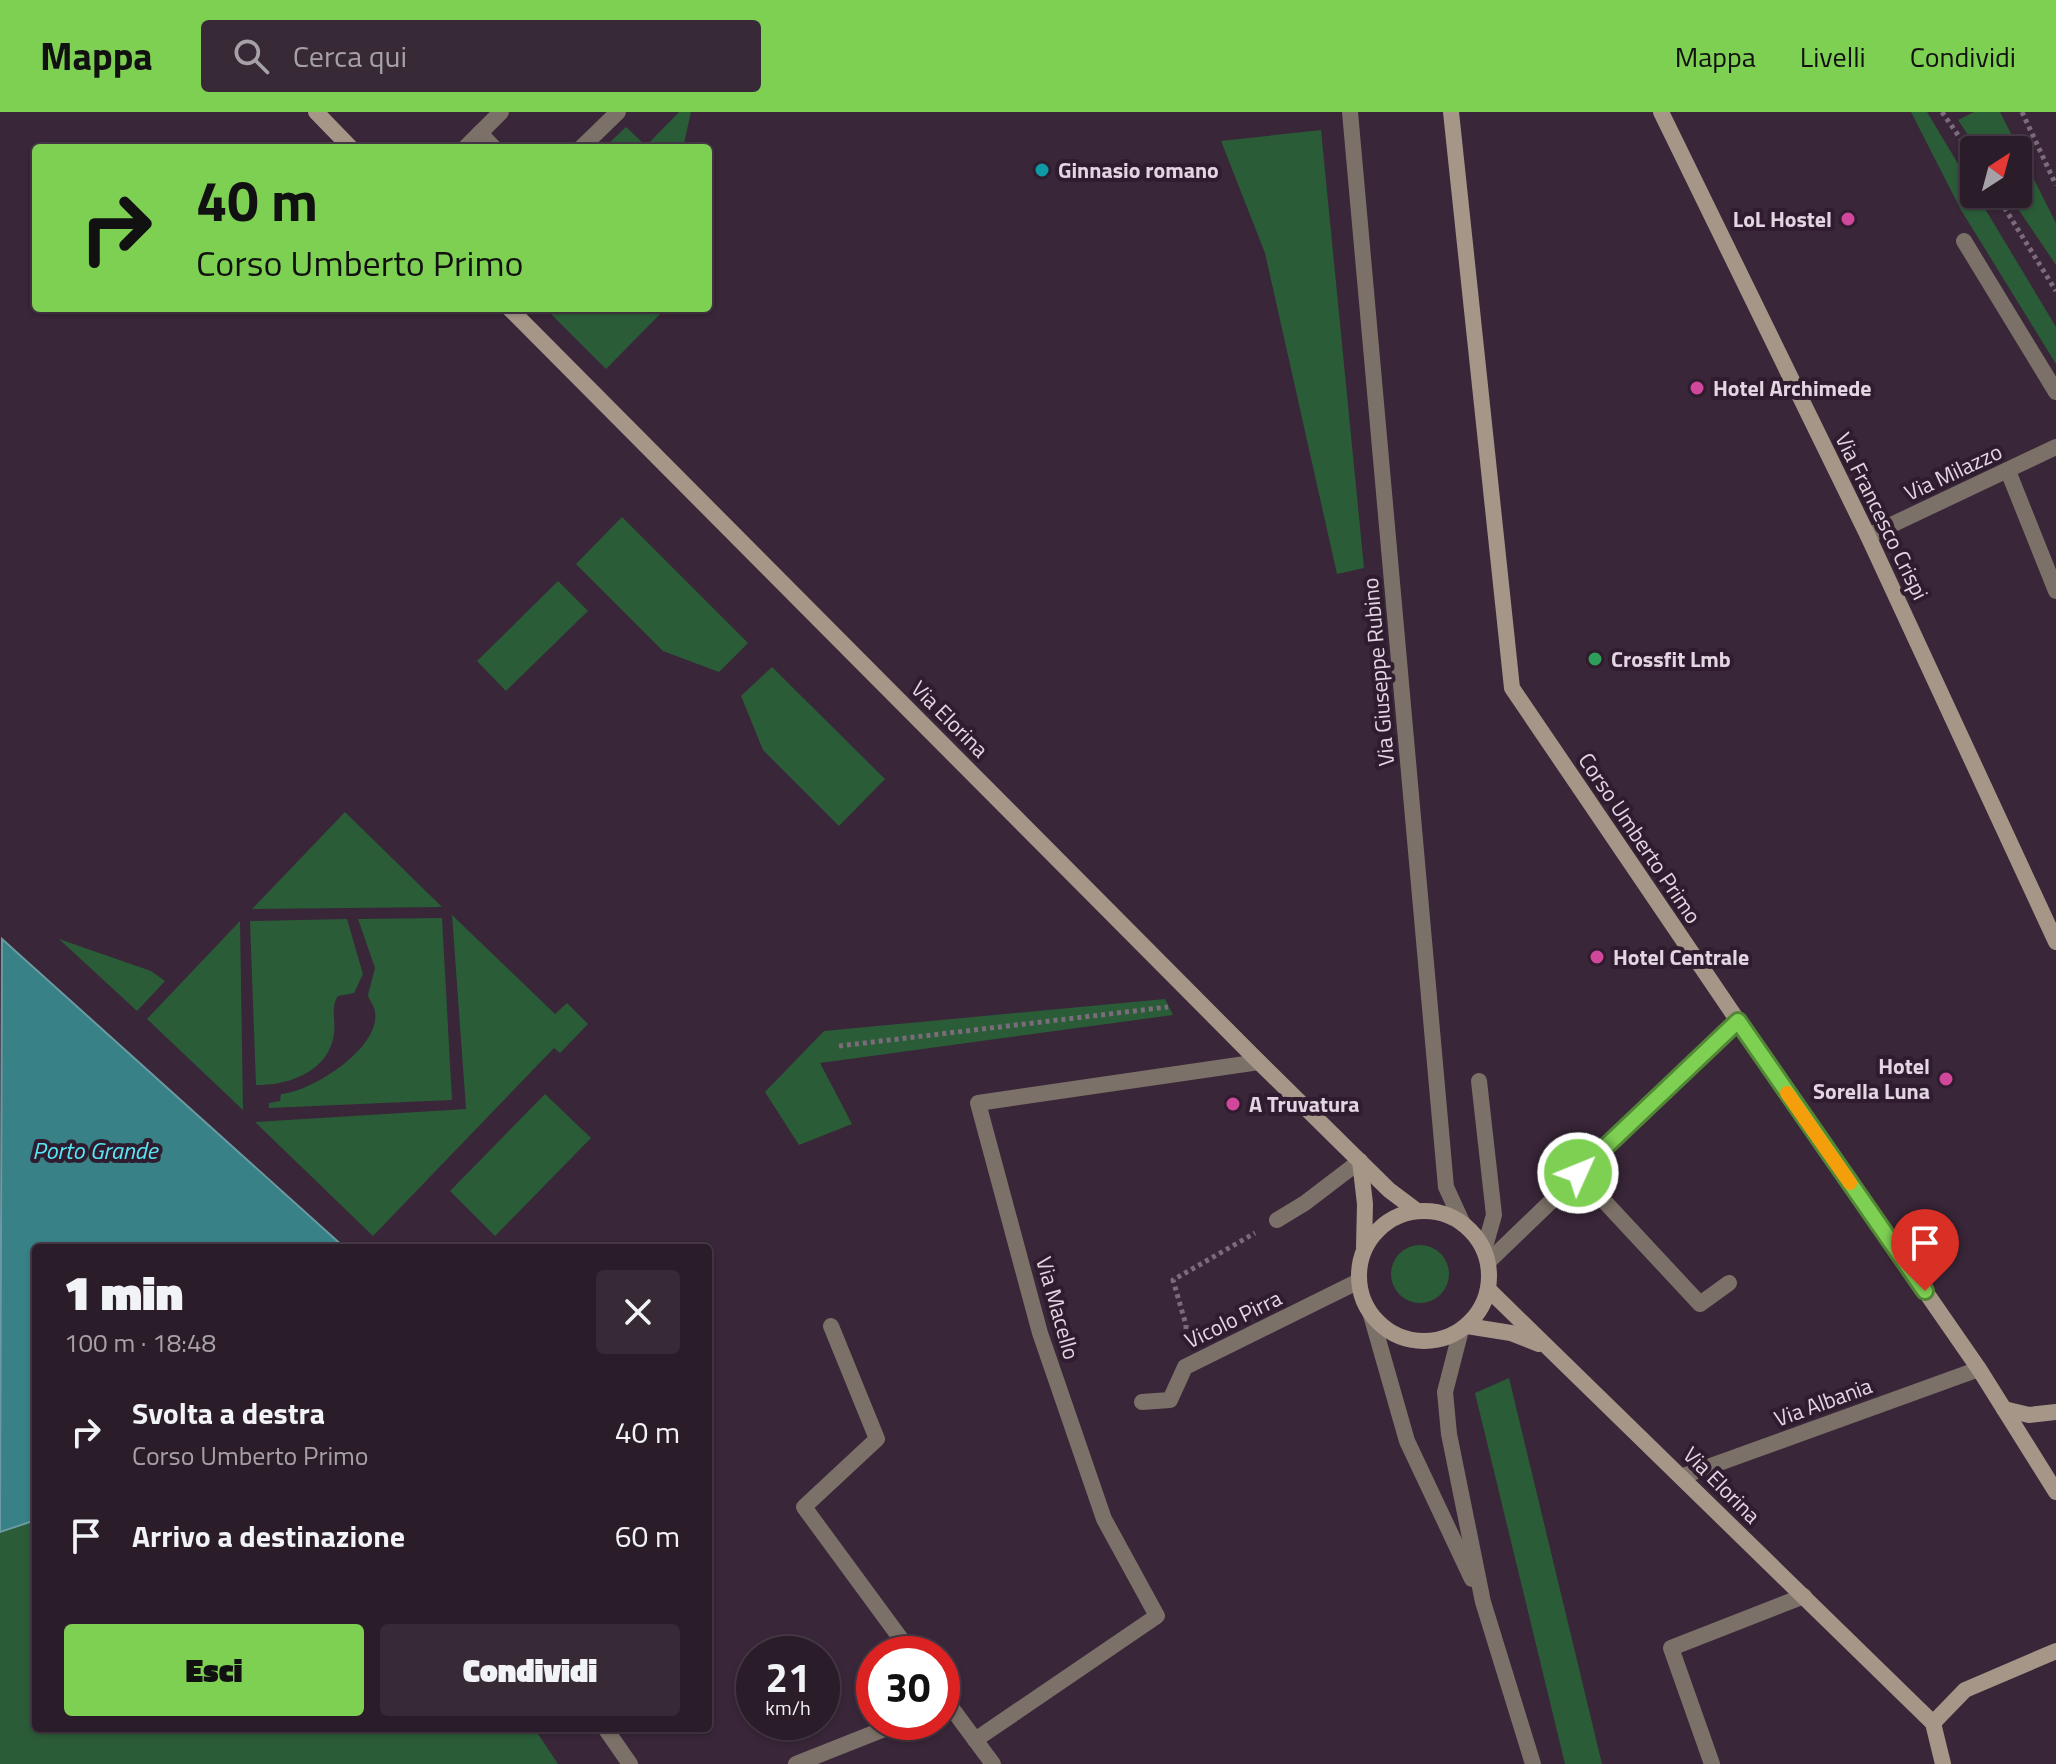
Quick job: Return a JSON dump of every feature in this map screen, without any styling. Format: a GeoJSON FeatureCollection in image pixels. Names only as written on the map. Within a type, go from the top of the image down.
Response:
{"type":"FeatureCollection","features":[{"type":"Feature","properties":{"kind":"main road"},"geometry":{"type":"LineString","coordinates":[[316,112],[347,144]]}},
{"type":"Feature","properties":{"kind":"main road","name":"Corso Umberto Primo"},"geometry":{"type":"LineString","coordinates":[[1451,112],[1512,688],[1979,1369],[2056,1492]]}},
{"type":"Feature","properties":{"kind":"main road","name":"Via Francesco Crispi"},"geometry":{"type":"LineString","coordinates":[[1661,112],[1868,536],[2056,942]]}},
{"type":"Feature","properties":{"kind":"main road","name":"Via Elorina"},"geometry":{"type":"LineString","coordinates":[[513,312],[1259,1062],[1389,1190],[1417,1211]]}},
{"type":"Feature","properties":{"kind":"main road"},"geometry":{"type":"LineString","coordinates":[[1360,1161],[1365,1204],[1364,1248],[1359,1281],[1371,1315],[1390,1331],[1413,1340],[1437,1340],[1464,1328],[1481,1309],[1488,1289],[1486,1256],[1475,1236],[1449,1215],[1434,1211],[1401,1214],[1386,1222],[1364,1248]]}},
{"type":"Feature","properties":{"kind":"main road","name":"Via Elorina"},"geometry":{"type":"LineString","coordinates":[[1488,1289],[1933,1723]]}},
{"type":"Feature","properties":{"kind":"main road"},"geometry":{"type":"LineString","coordinates":[[1464,1328],[1511,1333],[1548,1348]]}},
{"type":"Feature","properties":{"kind":"main road"},"geometry":{"type":"LineString","coordinates":[[2004,1409],[2029,1415],[2056,1412]]}},
{"type":"Feature","properties":{"kind":"main road"},"geometry":{"type":"LineString","coordinates":[[1943,1764],[1933,1723],[1965,1690],[2056,1651]]}},
{"type":"Feature","properties":{"kind":"street"},"geometry":{"type":"LineString","coordinates":[[469,144],[501,112]]}},
{"type":"Feature","properties":{"kind":"street"},"geometry":{"type":"LineString","coordinates":[[585,144],[618,112]]}},
{"type":"Feature","properties":{"kind":"street","name":"Via Giuseppe Rubino"},"geometry":{"type":"LineString","coordinates":[[1350,112],[1446,1187],[1463,1224]]}},
{"type":"Feature","properties":{"kind":"street"},"geometry":{"type":"LineString","coordinates":[[480,133],[490,144]]}},
{"type":"Feature","properties":{"kind":"street"},"geometry":{"type":"LineString","coordinates":[[1964,241],[2056,392]]}},
{"type":"Feature","properties":{"kind":"street","name":"Via Milazzo"},"geometry":{"type":"LineString","coordinates":[[1868,536],[2056,447]]}},
{"type":"Feature","properties":{"kind":"street"},"geometry":{"type":"LineString","coordinates":[[2008,471],[2056,591]]}},
{"type":"Feature","properties":{"kind":"street"},"geometry":{"type":"LineString","coordinates":[[1486,1256],[1738,1021]]}},
{"type":"Feature","properties":{"kind":"street","name":"Via Macello"},"geometry":{"type":"LineString","coordinates":[[975,1740],[1157,1616],[1104,1519],[1040,1333],[978,1103],[1259,1062]]}},
{"type":"Feature","properties":{"kind":"street"},"geometry":{"type":"LineString","coordinates":[[1479,1081],[1494,1215],[1486,1256]]}},
{"type":"Feature","properties":{"kind":"street"},"geometry":{"type":"LineString","coordinates":[[1277,1220],[1360,1161]]}},
{"type":"Feature","properties":{"kind":"street"},"geometry":{"type":"LineString","coordinates":[[1578,1173],[1700,1304],[1729,1283]]}},
{"type":"Feature","properties":{"kind":"street","name":"Vicolo Pirra"},"geometry":{"type":"LineString","coordinates":[[1142,1402],[1170,1400],[1185,1367],[1359,1281]]}},
{"type":"Feature","properties":{"kind":"street"},"geometry":{"type":"LineString","coordinates":[[1371,1315],[1407,1441],[1483,1602]]}},
{"type":"Feature","properties":{"kind":"street"},"geometry":{"type":"LineString","coordinates":[[831,1326],[877,1439],[804,1507],[899,1636]]}},
{"type":"Feature","properties":{"kind":"street"},"geometry":{"type":"LineString","coordinates":[[1464,1328],[1445,1392],[1449,1434],[1483,1602],[1533,1764]]}},
{"type":"Feature","properties":{"kind":"street","name":"Via Albania"},"geometry":{"type":"LineString","coordinates":[[1683,1476],[1979,1369]]}},
{"type":"Feature","properties":{"kind":"street"},"geometry":{"type":"LineString","coordinates":[[1712,1764],[1671,1648],[1804,1596]]}},
{"type":"Feature","properties":{"kind":"street"},"geometry":{"type":"LineString","coordinates":[[960,1722],[993,1764]]}},
{"type":"Feature","properties":{"kind":"street"},"geometry":{"type":"LineString","coordinates":[[608,1732],[630,1764]]}},
{"type":"Feature","properties":{"kind":"street"},"geometry":{"type":"LineString","coordinates":[[796,1764],[857,1740]]}},
{"type":"Feature","properties":{"kind":"path"},"geometry":{"type":"LineString","coordinates":[[1942,112],[1960,138]]}},
{"type":"Feature","properties":{"kind":"path"},"geometry":{"type":"LineString","coordinates":[[2022,112],[2056,185]]}},
{"type":"Feature","properties":{"kind":"path"},"geometry":{"type":"LineString","coordinates":[[2005,208],[2056,291]]}},
{"type":"Feature","properties":{"kind":"path"},"geometry":{"type":"LineString","coordinates":[[839,1046],[1201,1002]]}},
{"type":"Feature","properties":{"kind":"path"},"geometry":{"type":"LineString","coordinates":[[1185,1367],[1186,1325],[1173,1280],[1277,1220]]}},
{"type":"Feature","properties":{"kind":"shaded area"},"geometry":{"type":"Polygon","coordinates":[[[679,112],[691,112],[684,144],[648,144],[679,112]]]}},
{"type":"Feature","properties":{"kind":"shaded area"},"geometry":{"type":"Polygon","coordinates":[[[1911,112],[1927,112],[1960,167],[1960,208],[1985,208],[2056,327],[2056,364],[1961,210],[1911,112]]]}},
{"type":"Feature","properties":{"kind":"shaded area"},"geometry":{"type":"Polygon","coordinates":[[[1974,112],[2000,112],[2012,136],[1969,136],[1958,120],[1974,112]]]}},
{"type":"Feature","properties":{"kind":"shaded area"},"geometry":{"type":"Polygon","coordinates":[[[626,127],[644,144],[608,144],[626,127]]]}},
{"type":"Feature","properties":{"kind":"shaded area"},"geometry":{"type":"Polygon","coordinates":[[[1321,130],[1364,568],[1337,574],[1265,253],[1221,141],[1321,130]]]}},
{"type":"Feature","properties":{"kind":"shaded area"},"geometry":{"type":"Polygon","coordinates":[[[2032,175],[2056,223],[2056,265],[2017,208],[2032,208],[2032,175]]]}},
{"type":"Feature","properties":{"kind":"shaded area"},"geometry":{"type":"Polygon","coordinates":[[[549,312],[662,312],[606,369],[549,312]]]}},
{"type":"Feature","properties":{"kind":"shaded area"},"geometry":{"type":"Polygon","coordinates":[[[622,517],[748,643],[719,672],[663,651],[576,564],[622,517]]]}},
{"type":"Feature","properties":{"kind":"shaded area"},"geometry":{"type":"Polygon","coordinates":[[[558,581],[588,611],[506,691],[477,661],[558,581]]]}},
{"type":"Feature","properties":{"kind":"shaded area"},"geometry":{"type":"Polygon","coordinates":[[[772,667],[885,779],[839,826],[763,750],[741,696],[772,667]]]}},
{"type":"Feature","properties":{"kind":"shaded area"},"geometry":{"type":"Polygon","coordinates":[[[345,812],[442,907],[252,909],[345,812]]]}},
{"type":"Feature","properties":{"kind":"shaded area"},"geometry":{"type":"Polygon","coordinates":[[[452,915],[555,1014],[567,1003],[588,1024],[560,1053],[554,1048],[373,1236],[255,1122],[466,1109],[452,915]]]}},
{"type":"Feature","properties":{"kind":"shaded area"},"geometry":{"type":"Polygon","coordinates":[[[442,918],[452,1100],[269,1108],[269,1103],[280,1101],[281,1094],[309,1085],[342,1066],[367,1040],[374,1026],[375,1010],[368,995],[375,968],[358,919],[442,918]]]}},
{"type":"Feature","properties":{"kind":"shaded area"},"geometry":{"type":"Polygon","coordinates":[[[347,919],[363,974],[354,993],[338,996],[336,1000],[334,1033],[325,1057],[306,1074],[294,1079],[256,1085],[250,921],[347,919]]]}},
{"type":"Feature","properties":{"kind":"shaded area"},"geometry":{"type":"Polygon","coordinates":[[[240,921],[243,1110],[147,1019],[240,921]]]}},
{"type":"Feature","properties":{"kind":"shaded area"},"geometry":{"type":"Polygon","coordinates":[[[59,939],[151,971],[165,981],[137,1011],[59,939]]]}},
{"type":"Feature","properties":{"kind":"shaded area"},"geometry":{"type":"Polygon","coordinates":[[[1165,999],[1173,1015],[820,1063],[852,1124],[799,1145],[765,1092],[824,1031],[1165,999]]]}},
{"type":"Feature","properties":{"kind":"shaded area"},"geometry":{"type":"Polygon","coordinates":[[[545,1094],[591,1138],[495,1236],[450,1191],[545,1094]]]}},
{"type":"Feature","properties":{"kind":"shaded area"},"geometry":{"type":"Polygon","coordinates":[[[1420,1245],[1441,1253],[1449,1274],[1441,1295],[1420,1303],[1399,1295],[1391,1274],[1399,1253],[1420,1245]]]}},
{"type":"Feature","properties":{"kind":"shaded area"},"geometry":{"type":"Polygon","coordinates":[[[1509,1378],[1602,1764],[1565,1764],[1475,1393],[1509,1378]]]}},
{"type":"Feature","properties":{"kind":"shaded area"},"geometry":{"type":"Polygon","coordinates":[[[32,1521],[32,1732],[537,1732],[558,1764],[0,1764],[0,1532],[32,1521]]]}},
{"type":"Feature","properties":{"kind":"water","name":"Porto Grande"},"geometry":{"type":"Polygon","coordinates":[[[2,939],[341,1244],[32,1244],[32,1521],[0,1532],[2,939]]]}},
{"type":"Feature","properties":{"kind":"slow traffic"},"geometry":{"type":"LineString","coordinates":[[1787,1093],[1850,1183]]}},
{"type":"Feature","properties":{"kind":"place","name":"Ginnasio romano"},"geometry":{"type":"Point","coordinates":[1042,170]}},
{"type":"Feature","properties":{"kind":"place","name":"LoL Hostel"},"geometry":{"type":"Point","coordinates":[1848,219]}},
{"type":"Feature","properties":{"kind":"place","name":"Hotel Archimede"},"geometry":{"type":"Point","coordinates":[1697,388]}},
{"type":"Feature","properties":{"kind":"place","name":"Crossfit Lmb"},"geometry":{"type":"Point","coordinates":[1595,659]}},
{"type":"Feature","properties":{"kind":"place","name":"Hotel Centrale"},"geometry":{"type":"Point","coordinates":[1597,957]}},
{"type":"Feature","properties":{"kind":"place","name":"Hotel Sorella Luna"},"geometry":{"type":"Point","coordinates":[1946,1079]}},
{"type":"Feature","properties":{"kind":"place","name":"A Truvatura"},"geometry":{"type":"Point","coordinates":[1233,1104]}},
{"type":"Feature","properties":{"kind":"route"},"geometry":{"type":"LineString","coordinates":[[1578,1173],[1738,1021],[1925,1291]]}}]}
